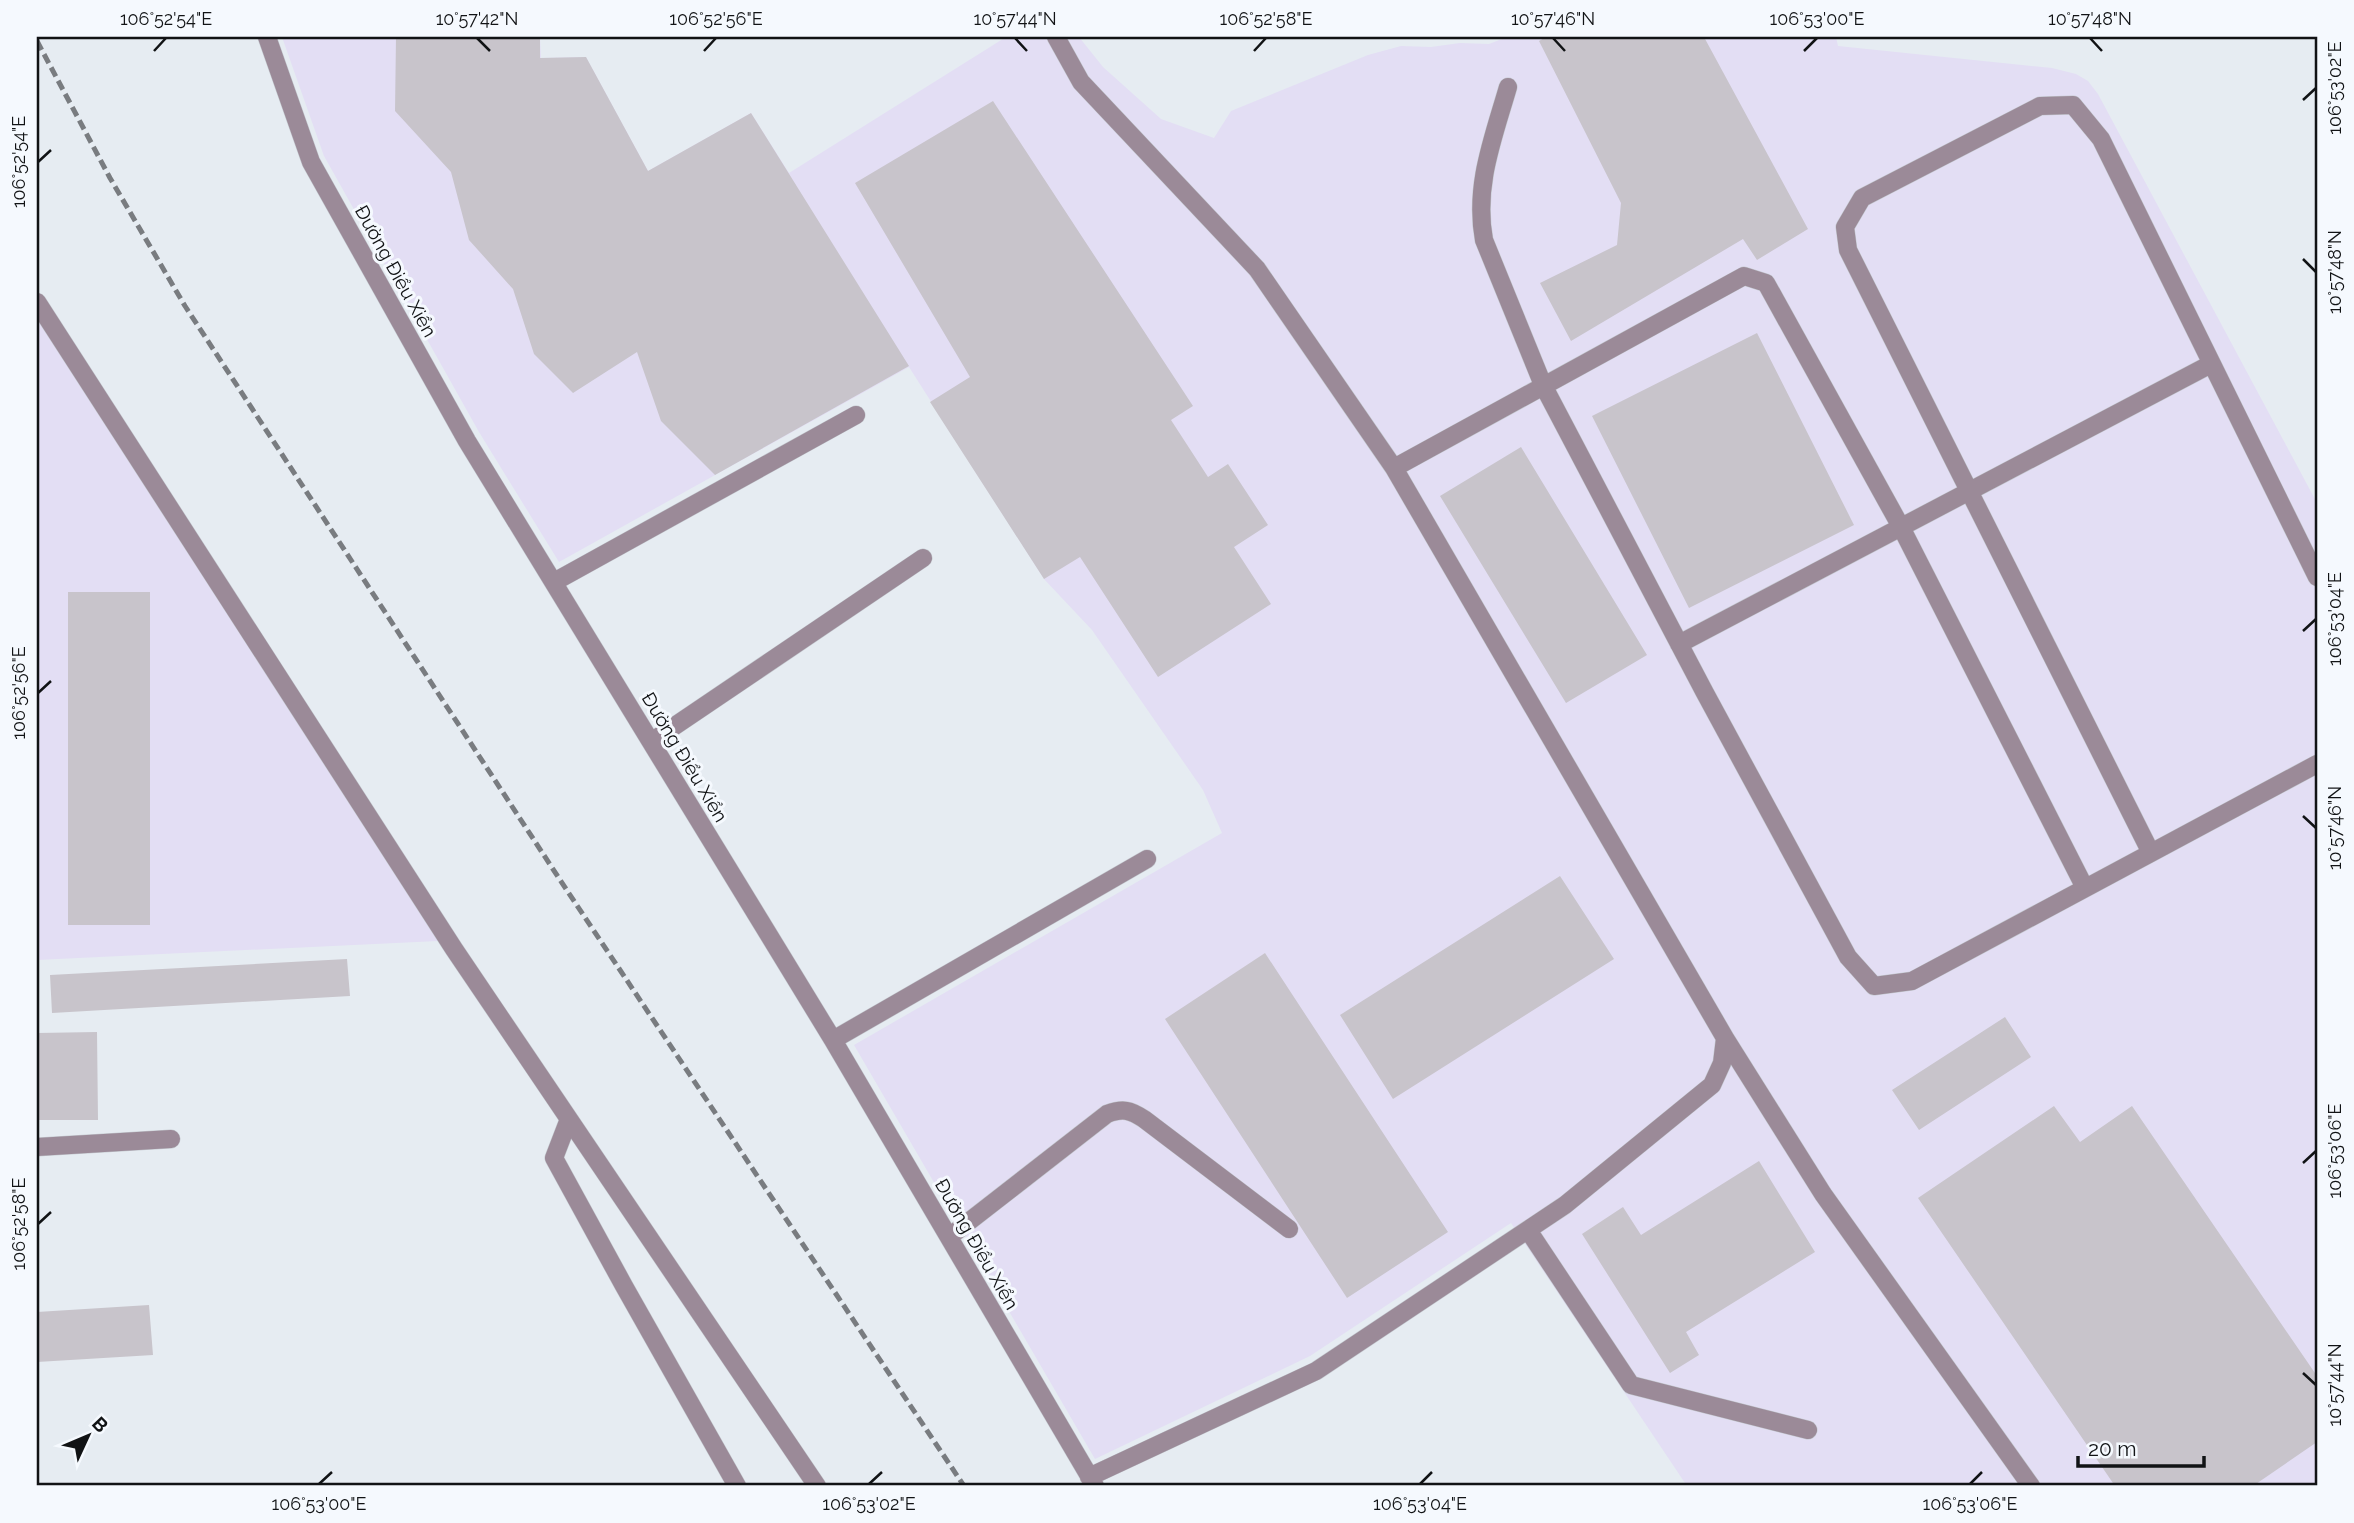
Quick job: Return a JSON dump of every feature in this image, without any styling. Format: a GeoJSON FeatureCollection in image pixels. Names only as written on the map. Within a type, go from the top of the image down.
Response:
{"type":"FeatureCollection","features":[{"type":"Feature","properties":{"kind":"street","name":"Đường Điểu Xiển"},"geometry":{"type":"LineString","coordinates":[[267,37],[311,162],[467,442],[833,1040],[1092,1482]]}},
{"type":"Feature","properties":{"kind":"street"},"geometry":{"type":"LineString","coordinates":[[1056,37],[1081,82],[1257,270],[1394,468],[1725,1038],[1823,1195],[2031,1486]]}},
{"type":"Feature","properties":{"kind":"street"},"geometry":{"type":"LineString","coordinates":[[1508,87],[1484,169],[1479,215],[1483,240],[1543,385],[1848,957],[1874,986],[1912,981],[2317,764]]}},
{"type":"Feature","properties":{"kind":"street"},"geometry":{"type":"LineString","coordinates":[[2151,853],[1848,250],[1844,227],[1862,198],[2040,106],[2073,105],[2101,139],[2317,577]]}},
{"type":"Feature","properties":{"kind":"street"},"geometry":{"type":"LineString","coordinates":[[1394,468],[1744,276],[1766,283],[1901,527],[2085,888]]}},
{"type":"Feature","properties":{"kind":"street"},"geometry":{"type":"LineString","coordinates":[[37,302],[447,938],[817,1486]]}},
{"type":"Feature","properties":{"kind":"street"},"geometry":{"type":"LineString","coordinates":[[1679,644],[2211,364]]}},
{"type":"Feature","properties":{"kind":"street"},"geometry":{"type":"LineString","coordinates":[[554,582],[856,415]]}},
{"type":"Feature","properties":{"kind":"street"},"geometry":{"type":"LineString","coordinates":[[651,742],[923,558]]}},
{"type":"Feature","properties":{"kind":"street"},"geometry":{"type":"LineString","coordinates":[[833,1040],[1147,859]]}},
{"type":"Feature","properties":{"kind":"street"},"geometry":{"type":"LineString","coordinates":[[1092,1482],[1316,1371],[1565,1205],[1712,1085],[1722,1063],[1725,1038]]}},
{"type":"Feature","properties":{"kind":"street"},"geometry":{"type":"LineString","coordinates":[[949,1237],[1107,1114],[1118,1110],[1127,1110],[1144,1119],[1289,1229]]}},
{"type":"Feature","properties":{"kind":"street"},"geometry":{"type":"LineString","coordinates":[[569,1119],[554,1158],[737,1486]]}},
{"type":"Feature","properties":{"kind":"street"},"geometry":{"type":"LineString","coordinates":[[37,1147],[171,1139]]}},
{"type":"Feature","properties":{"kind":"street"},"geometry":{"type":"LineString","coordinates":[[1528,1230],[1632,1385],[1808,1430]]}},
{"type":"Feature","properties":{"kind":"shaded area"},"geometry":{"type":"Polygon","coordinates":[[[282,37],[540,37],[541,58],[586,57],[648,171],[751,113],[789,173],[1006,37],[1079,37],[1103,67],[1161,119],[1214,138],[1231,111],[1368,55],[1401,46],[1489,44],[1507,37],[1836,37],[1838,46],[2052,68],[2076,74],[2088,81],[2098,94],[2317,503],[2317,1486],[1687,1486],[1511,1223],[1310,1356],[1095,1459],[854,1045],[1222,833],[1203,790],[1092,630],[1044,579],[909,367],[559,562],[479,432],[324,156],[282,37]]]}},
{"type":"Feature","properties":{"kind":"shaded area"},"geometry":{"type":"Polygon","coordinates":[[[37,319],[49,336],[438,941],[37,960],[37,319]]]}},
{"type":"Feature","properties":{"kind":"building"},"geometry":{"type":"Polygon","coordinates":[[[396,37],[540,37],[540,58],[586,57],[648,171],[751,113],[909,366],[715,475],[661,421],[637,352],[573,393],[534,354],[513,289],[469,240],[451,172],[395,111],[396,37]]]}},
{"type":"Feature","properties":{"kind":"building"},"geometry":{"type":"Polygon","coordinates":[[[1546,37],[1704,37],[1808,229],[1757,260],[1743,239],[1571,341],[1540,283],[1617,245],[1621,203],[1539,41],[1546,37]]]}},
{"type":"Feature","properties":{"kind":"building"},"geometry":{"type":"Polygon","coordinates":[[[993,101],[1193,406],[1171,420],[1208,477],[1228,464],[1268,525],[1234,547],[1271,604],[1158,677],[1080,557],[1044,579],[930,402],[970,377],[855,183],[993,101]]]}},
{"type":"Feature","properties":{"kind":"building"},"geometry":{"type":"Polygon","coordinates":[[[1757,333],[1854,525],[1689,608],[1592,416],[1757,333]]]}},
{"type":"Feature","properties":{"kind":"building"},"geometry":{"type":"Polygon","coordinates":[[[1521,447],[1647,655],[1566,703],[1440,496],[1521,447]]]}},
{"type":"Feature","properties":{"kind":"building"},"geometry":{"type":"Polygon","coordinates":[[[68,592],[150,592],[150,925],[68,925],[68,592]]]}},
{"type":"Feature","properties":{"kind":"building"},"geometry":{"type":"Polygon","coordinates":[[[1560,876],[1614,959],[1393,1099],[1340,1015],[1560,876]]]}},
{"type":"Feature","properties":{"kind":"building"},"geometry":{"type":"Polygon","coordinates":[[[1265,953],[1448,1232],[1347,1298],[1165,1019],[1265,953]]]}},
{"type":"Feature","properties":{"kind":"building"},"geometry":{"type":"Polygon","coordinates":[[[347,959],[350,996],[52,1013],[50,975],[347,959]]]}},
{"type":"Feature","properties":{"kind":"building"},"geometry":{"type":"Polygon","coordinates":[[[2005,1017],[2031,1057],[1919,1130],[1892,1090],[2005,1017]]]}},
{"type":"Feature","properties":{"kind":"building"},"geometry":{"type":"Polygon","coordinates":[[[97,1032],[98,1120],[37,1120],[37,1033],[97,1032]]]}},
{"type":"Feature","properties":{"kind":"building"},"geometry":{"type":"Polygon","coordinates":[[[2054,1106],[2080,1142],[2132,1106],[2317,1376],[2317,1442],[2253,1486],[2115,1486],[1918,1198],[2054,1106]]]}},
{"type":"Feature","properties":{"kind":"building"},"geometry":{"type":"Polygon","coordinates":[[[1759,1161],[1815,1252],[1686,1332],[1699,1355],[1670,1373],[1582,1234],[1623,1207],[1641,1235],[1759,1161]]]}},
{"type":"Feature","properties":{"kind":"building"},"geometry":{"type":"Polygon","coordinates":[[[149,1305],[153,1355],[37,1362],[37,1312],[149,1305]]]}},
{"type":"Feature","properties":{"kind":"railway"},"geometry":{"type":"LineString","coordinates":[[37,41],[110,178],[185,306],[566,889],[964,1486]]}}]}
